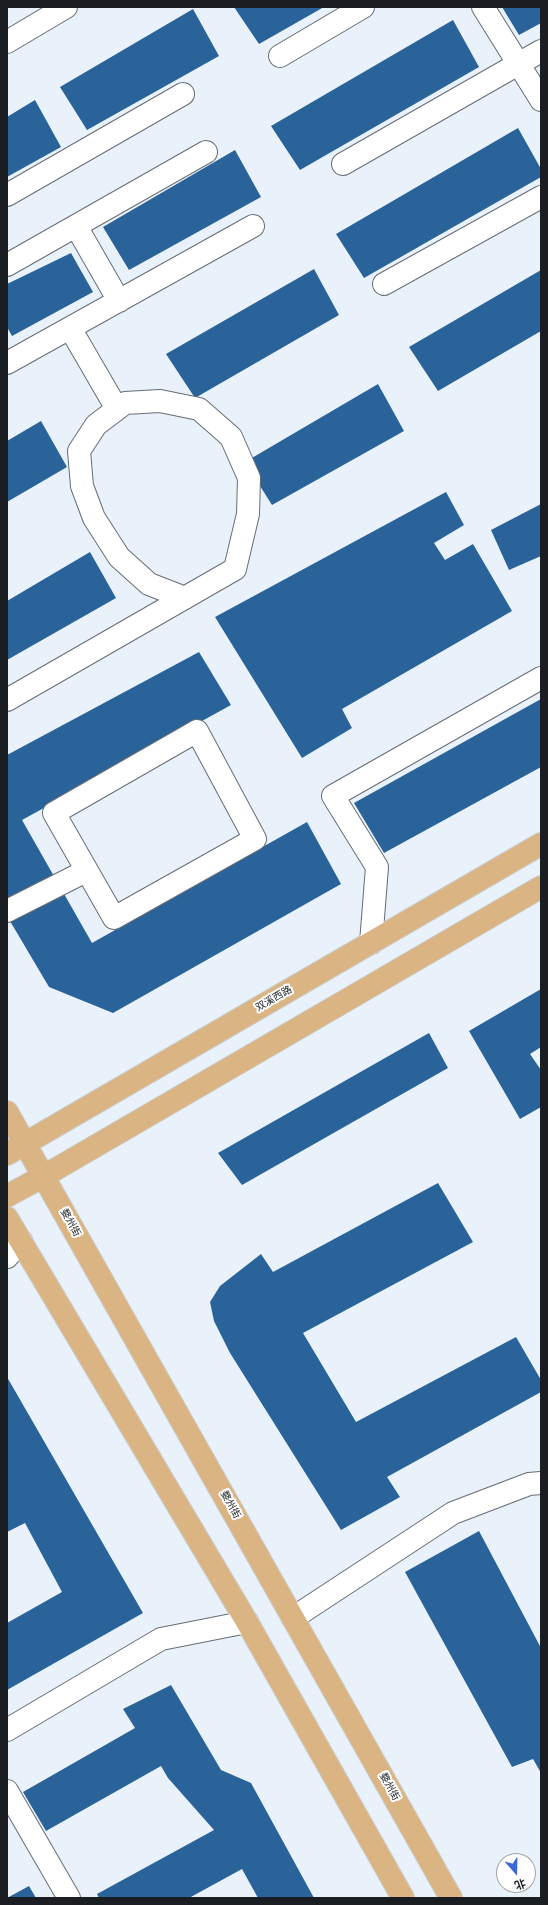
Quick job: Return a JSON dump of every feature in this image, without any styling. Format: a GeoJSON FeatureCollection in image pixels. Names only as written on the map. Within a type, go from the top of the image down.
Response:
{"type":"FeatureCollection","features":[{"type":"Feature","properties":{"kind":"main road","name":"双溪西路"},"geometry":{"type":"LineString","coordinates":[[16,1149],[541,844]]}},
{"type":"Feature","properties":{"kind":"main road"},"geometry":{"type":"LineString","coordinates":[[7,1196],[44,1176],[541,887]]}},
{"type":"Feature","properties":{"kind":"main road","name":"婺州街"},"geometry":{"type":"LineString","coordinates":[[7,1112],[16,1149],[44,1176],[451,1898]]}},
{"type":"Feature","properties":{"kind":"main road"},"geometry":{"type":"LineString","coordinates":[[7,1218],[247,1622],[402,1898]]}},
{"type":"Feature","properties":{"kind":"street"},"geometry":{"type":"LineString","coordinates":[[7,42],[66,7]]}},
{"type":"Feature","properties":{"kind":"street"},"geometry":{"type":"LineString","coordinates":[[280,56],[363,7]]}},
{"type":"Feature","properties":{"kind":"street"},"geometry":{"type":"LineString","coordinates":[[483,7],[541,100]]}},
{"type":"Feature","properties":{"kind":"street"},"geometry":{"type":"LineString","coordinates":[[343,164],[541,51]]}},
{"type":"Feature","properties":{"kind":"street"},"geometry":{"type":"LineString","coordinates":[[7,195],[184,94]]}},
{"type":"Feature","properties":{"kind":"street"},"geometry":{"type":"LineString","coordinates":[[7,265],[206,152]]}},
{"type":"Feature","properties":{"kind":"street"},"geometry":{"type":"LineString","coordinates":[[384,284],[541,197]]}},
{"type":"Feature","properties":{"kind":"street"},"geometry":{"type":"LineString","coordinates":[[76,226],[119,301]]}},
{"type":"Feature","properties":{"kind":"street"},"geometry":{"type":"LineString","coordinates":[[7,363],[253,226]]}},
{"type":"Feature","properties":{"kind":"street"},"geometry":{"type":"LineString","coordinates":[[70,328],[117,409]]}},
{"type":"Feature","properties":{"kind":"street"},"geometry":{"type":"LineString","coordinates":[[7,700],[235,569],[248,514],[249,478],[231,437],[198,409],[160,401],[125,403],[96,426],[79,451],[82,486],[94,518],[119,557],[149,584],[184,598]]}},
{"type":"Feature","properties":{"kind":"street"},"geometry":{"type":"LineString","coordinates":[[371,943],[377,867],[333,796],[541,678]]}},
{"type":"Feature","properties":{"kind":"street"},"geometry":{"type":"LineString","coordinates":[[196,731],[255,839],[114,918],[86,871],[54,813],[196,731]]}},
{"type":"Feature","properties":{"kind":"street"},"geometry":{"type":"LineString","coordinates":[[7,911],[86,871]]}},
{"type":"Feature","properties":{"kind":"street"},"geometry":{"type":"LineString","coordinates":[[7,1257],[21,1241]]}},
{"type":"Feature","properties":{"kind":"street"},"geometry":{"type":"LineString","coordinates":[[293,1618],[453,1513],[529,1484],[541,1482]]}},
{"type":"Feature","properties":{"kind":"street"},"geometry":{"type":"LineString","coordinates":[[7,1730],[161,1639],[247,1622]]}},
{"type":"Feature","properties":{"kind":"street"},"geometry":{"type":"LineString","coordinates":[[7,1791],[69,1898]]}},
{"type":"Feature","properties":{"kind":"building"},"geometry":{"type":"Polygon","coordinates":[[[234,7],[324,7],[259,44],[234,7]]]}},
{"type":"Feature","properties":{"kind":"building"},"geometry":{"type":"Polygon","coordinates":[[[502,7],[541,7],[541,23],[519,35],[502,7]]]}},
{"type":"Feature","properties":{"kind":"building"},"geometry":{"type":"Polygon","coordinates":[[[193,9],[219,56],[87,130],[60,87],[193,9]]]}},
{"type":"Feature","properties":{"kind":"building"},"geometry":{"type":"Polygon","coordinates":[[[453,20],[479,67],[300,170],[271,126],[453,20]]]}},
{"type":"Feature","properties":{"kind":"building"},"geometry":{"type":"Polygon","coordinates":[[[35,100],[61,147],[7,177],[7,117],[35,100]]]}},
{"type":"Feature","properties":{"kind":"building"},"geometry":{"type":"Polygon","coordinates":[[[518,128],[541,169],[541,177],[364,278],[336,234],[518,128]]]}},
{"type":"Feature","properties":{"kind":"building"},"geometry":{"type":"Polygon","coordinates":[[[235,150],[261,197],[129,270],[103,227],[235,150]]]}},
{"type":"Feature","properties":{"kind":"building"},"geometry":{"type":"Polygon","coordinates":[[[71,253],[93,292],[12,336],[7,327],[7,284],[71,253]]]}},
{"type":"Feature","properties":{"kind":"building"},"geometry":{"type":"Polygon","coordinates":[[[314,269],[339,315],[195,398],[166,354],[314,269]]]}},
{"type":"Feature","properties":{"kind":"building"},"geometry":{"type":"Polygon","coordinates":[[[541,270],[541,331],[438,391],[409,347],[541,270]]]}},
{"type":"Feature","properties":{"kind":"building"},"geometry":{"type":"Polygon","coordinates":[[[378,384],[404,431],[272,505],[245,462],[378,384]]]}},
{"type":"Feature","properties":{"kind":"building"},"geometry":{"type":"Polygon","coordinates":[[[41,421],[67,467],[7,502],[7,441],[41,421]]]}},
{"type":"Feature","properties":{"kind":"building"},"geometry":{"type":"Polygon","coordinates":[[[446,492],[464,525],[434,543],[445,560],[473,544],[512,611],[342,709],[352,728],[302,758],[215,617],[446,492]]]}},
{"type":"Feature","properties":{"kind":"building"},"geometry":{"type":"Polygon","coordinates":[[[541,504],[541,556],[509,570],[491,530],[541,504]]]}},
{"type":"Feature","properties":{"kind":"building"},"geometry":{"type":"Polygon","coordinates":[[[90,552],[116,598],[7,660],[7,601],[90,552]]]}},
{"type":"Feature","properties":{"kind":"building"},"geometry":{"type":"Polygon","coordinates":[[[199,652],[231,705],[22,820],[92,943],[307,822],[341,884],[113,1013],[49,987],[7,916],[7,755],[199,652]]]}},
{"type":"Feature","properties":{"kind":"building"},"geometry":{"type":"Polygon","coordinates":[[[541,699],[541,767],[384,853],[354,803],[541,699]]]}},
{"type":"Feature","properties":{"kind":"building"},"geometry":{"type":"Polygon","coordinates":[[[541,989],[541,1047],[530,1054],[541,1070],[541,1107],[520,1119],[469,1031],[541,989]]]}},
{"type":"Feature","properties":{"kind":"building"},"geometry":{"type":"Polygon","coordinates":[[[429,1033],[448,1068],[242,1185],[218,1153],[429,1033]]]}},
{"type":"Feature","properties":{"kind":"building"},"geometry":{"type":"Polygon","coordinates":[[[438,1183],[473,1242],[303,1333],[356,1422],[516,1337],[541,1380],[541,1392],[387,1477],[400,1497],[341,1530],[230,1353],[214,1321],[210,1302],[220,1286],[261,1254],[273,1272],[438,1183]]]}},
{"type":"Feature","properties":{"kind":"building"},"geometry":{"type":"Polygon","coordinates":[[[7,1377],[143,1613],[7,1690],[7,1623],[62,1592],[25,1523],[7,1532],[7,1377]]]}},
{"type":"Feature","properties":{"kind":"building"},"geometry":{"type":"Polygon","coordinates":[[[479,1531],[541,1648],[541,1773],[533,1759],[512,1767],[405,1572],[479,1531]]]}},
{"type":"Feature","properties":{"kind":"building"},"geometry":{"type":"Polygon","coordinates":[[[171,1685],[221,1770],[251,1783],[314,1898],[258,1898],[242,1869],[189,1898],[99,1898],[97,1894],[214,1830],[168,1778],[161,1766],[46,1831],[23,1792],[135,1728],[123,1709],[171,1685]]]}},
{"type":"Feature","properties":{"kind":"building"},"geometry":{"type":"Polygon","coordinates":[[[29,1886],[36,1898],[7,1898],[29,1886]]]}}]}
